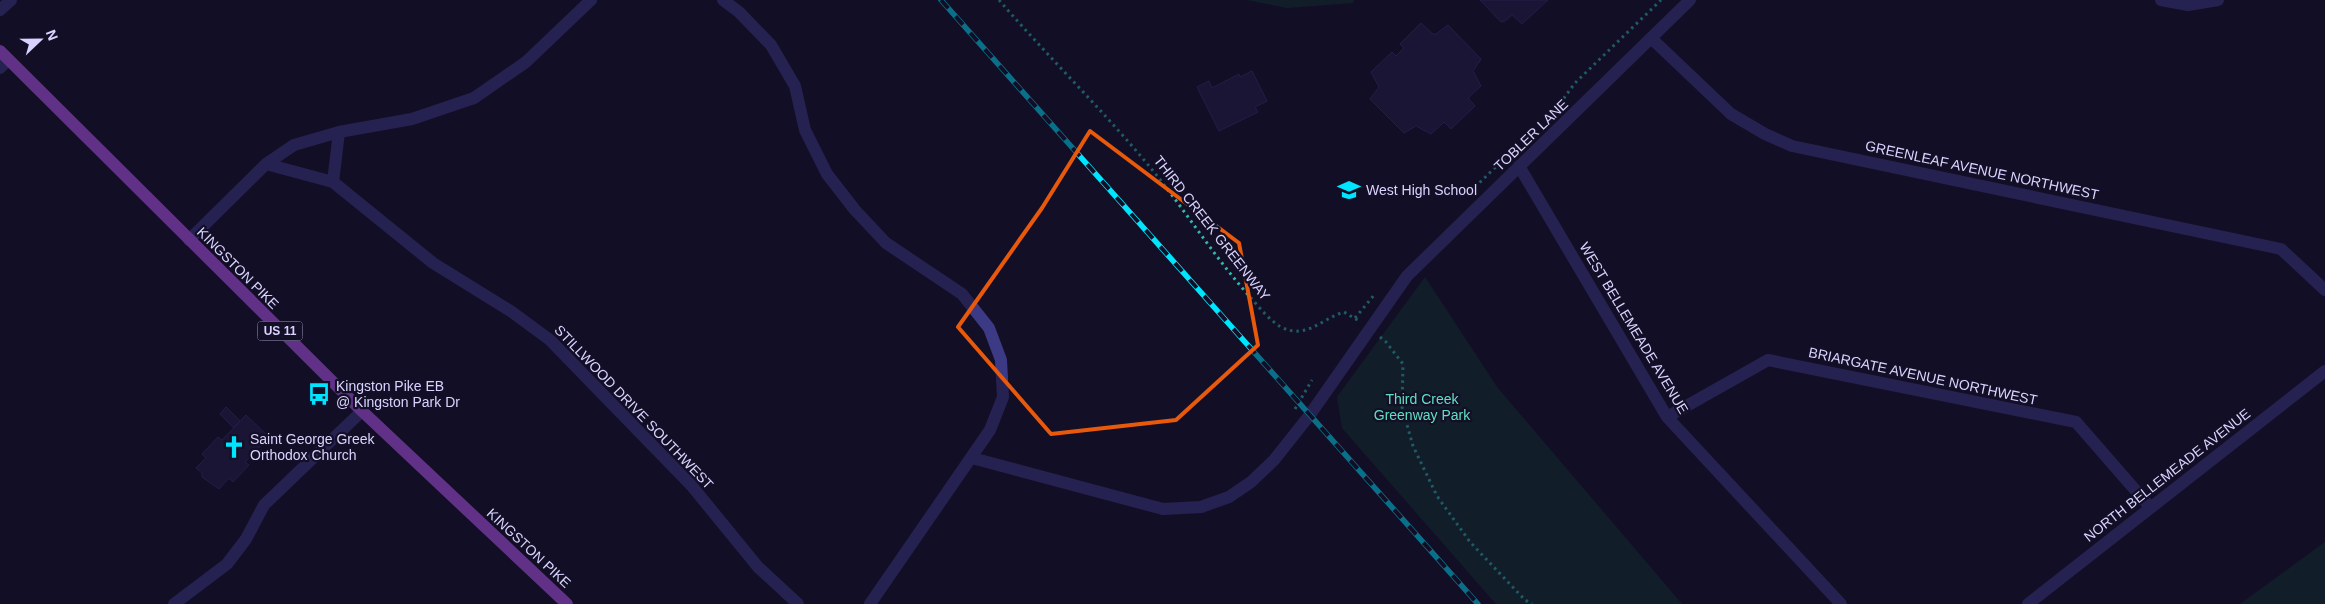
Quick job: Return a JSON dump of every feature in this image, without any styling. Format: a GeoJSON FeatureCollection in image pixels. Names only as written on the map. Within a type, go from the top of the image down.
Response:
{"type":"FeatureCollection","features":[{"type":"Feature","properties":{"kind":"main road","name":"KINGSTON PIKE"},"geometry":{"type":"LineString","coordinates":[[3,60],[362,411],[567,604]]}},
{"type":"Feature","properties":{"kind":"street"},"geometry":{"type":"LineString","coordinates":[[0,10],[11,0]]}},
{"type":"Feature","properties":{"kind":"street"},"geometry":{"type":"LineString","coordinates":[[189,240],[266,164],[294,145],[339,132],[412,119],[474,98],[526,62],[591,0]]}},
{"type":"Feature","properties":{"kind":"street"},"geometry":{"type":"LineString","coordinates":[[723,0],[739,12],[771,45],[796,86],[806,130],[827,174],[855,210],[886,243],[962,294],[989,328],[1001,360],[1003,397],[990,430],[870,604]]}},
{"type":"Feature","properties":{"kind":"street","name":"TOBLER LANE"},"geometry":{"type":"LineString","coordinates":[[972,458],[1163,509],[1200,507],[1229,497],[1251,482],[1274,460],[1308,416],[1407,276],[1690,0]]}},
{"type":"Feature","properties":{"kind":"street"},"geometry":{"type":"LineString","coordinates":[[2161,0],[2188,5],[2218,0]]}},
{"type":"Feature","properties":{"kind":"street","name":"GREENLEAF AVENUE NORTHWEST"},"geometry":{"type":"LineString","coordinates":[[1651,38],[1731,114],[1765,134],[1792,146],[2281,249],[2325,290]]}},
{"type":"Feature","properties":{"kind":"street"},"geometry":{"type":"LineString","coordinates":[[333,182],[339,132]]}},
{"type":"Feature","properties":{"kind":"street","name":"STILLWOOD DRIVE SOUTHWEST"},"geometry":{"type":"LineString","coordinates":[[266,164],[333,182],[433,263],[512,312],[550,340],[691,485],[758,567],[798,604]]}},
{"type":"Feature","properties":{"kind":"street","name":"WEST BELLEMEADE AVENUE"},"geometry":{"type":"LineString","coordinates":[[1520,166],[1668,417],[1840,604]]}},
{"type":"Feature","properties":{"kind":"street","name":"BRIARGATE AVENUE NORTHWEST"},"geometry":{"type":"LineString","coordinates":[[1668,417],[1768,360],[2076,422],[2150,506]]}},
{"type":"Feature","properties":{"kind":"street","name":"NORTH BELLEMEADE AVENUE"},"geometry":{"type":"LineString","coordinates":[[2028,604],[2150,506],[2325,371]]}},
{"type":"Feature","properties":{"kind":"street"},"geometry":{"type":"LineString","coordinates":[[174,604],[227,564],[246,539],[264,505],[362,411]]}},
{"type":"Feature","properties":{"kind":"path","name":"THIRD CREEK GREENWAY"},"geometry":{"type":"LineString","coordinates":[[999,0],[1049,57],[1079,86],[1113,124],[1154,173],[1235,280],[1280,326],[1296,332],[1312,330],[1331,316],[1344,312],[1355,318]]}},
{"type":"Feature","properties":{"kind":"path"},"geometry":{"type":"LineString","coordinates":[[1555,110],[1575,83],[1661,0]]}},
{"type":"Feature","properties":{"kind":"path"},"geometry":{"type":"LineString","coordinates":[[1470,192],[1542,122]]}},
{"type":"Feature","properties":{"kind":"path"},"geometry":{"type":"LineString","coordinates":[[1379,289],[1355,318],[1386,342],[1403,364],[1402,407],[1413,446],[1437,496],[1470,542],[1532,604]]}},
{"type":"Feature","properties":{"kind":"highlighted area"},"geometry":{"type":"Polygon","coordinates":[[[1090,131],[1239,243],[1258,345],[1176,420],[1051,434],[958,327],[1042,208],[1090,131]]]}},
{"type":"Feature","properties":{"kind":"green space"},"geometry":{"type":"Polygon","coordinates":[[[1247,0],[1354,0],[1353,3],[1287,8],[1247,0]]]}},
{"type":"Feature","properties":{"kind":"green space","name":"Third Creek Greenway Park"},"geometry":{"type":"Polygon","coordinates":[[[1425,277],[1497,387],[1682,604],[1496,604],[1342,428],[1337,397],[1425,277]]]}},
{"type":"Feature","properties":{"kind":"green space"},"geometry":{"type":"Polygon","coordinates":[[[2325,542],[2325,604],[2240,604],[2325,542]]]}},
{"type":"Feature","properties":{"kind":"building"},"geometry":{"type":"Polygon","coordinates":[[[1480,0],[1548,0],[1522,24],[1512,15],[1501,22],[1480,0]]]}},
{"type":"Feature","properties":{"kind":"building"},"geometry":{"type":"Polygon","coordinates":[[[1421,23],[1433,34],[1436,34],[1448,25],[1481,59],[1473,71],[1481,86],[1468,98],[1475,106],[1451,129],[1444,122],[1431,134],[1416,126],[1404,133],[1370,99],[1379,87],[1371,72],[1392,52],[1396,56],[1404,48],[1400,44],[1421,23]]]}},
{"type":"Feature","properties":{"kind":"building"},"geometry":{"type":"Polygon","coordinates":[[[1252,71],[1267,101],[1255,107],[1258,112],[1219,131],[1197,87],[1209,81],[1212,88],[1239,74],[1240,77],[1252,71]]]}},
{"type":"Feature","properties":{"kind":"building"},"geometry":{"type":"Polygon","coordinates":[[[226,407],[240,421],[234,428],[220,414],[226,407]]]}},
{"type":"Feature","properties":{"kind":"building","name":"Saint George Greek Orthodox Church"},"geometry":{"type":"Polygon","coordinates":[[[246,415],[269,437],[245,462],[249,465],[233,482],[229,478],[219,489],[202,477],[202,473],[196,468],[206,458],[202,454],[218,437],[222,440],[246,415]]]}},
{"type":"Feature","properties":{"kind":"railway"},"geometry":{"type":"LineString","coordinates":[[941,0],[1478,604]]}},
{"type":"Feature","properties":{"kind":"place","name":"West High School"},"geometry":{"type":"Point","coordinates":[1349,190]}},
{"type":"Feature","properties":{"kind":"place","name":"Kingston Pike EB @ Kingston Park Dr"},"geometry":{"type":"Point","coordinates":[319,394]}},
{"type":"Feature","properties":{"kind":"place","name":"Saint George Greek Orthodox Church"},"geometry":{"type":"Point","coordinates":[234,447]}}]}
